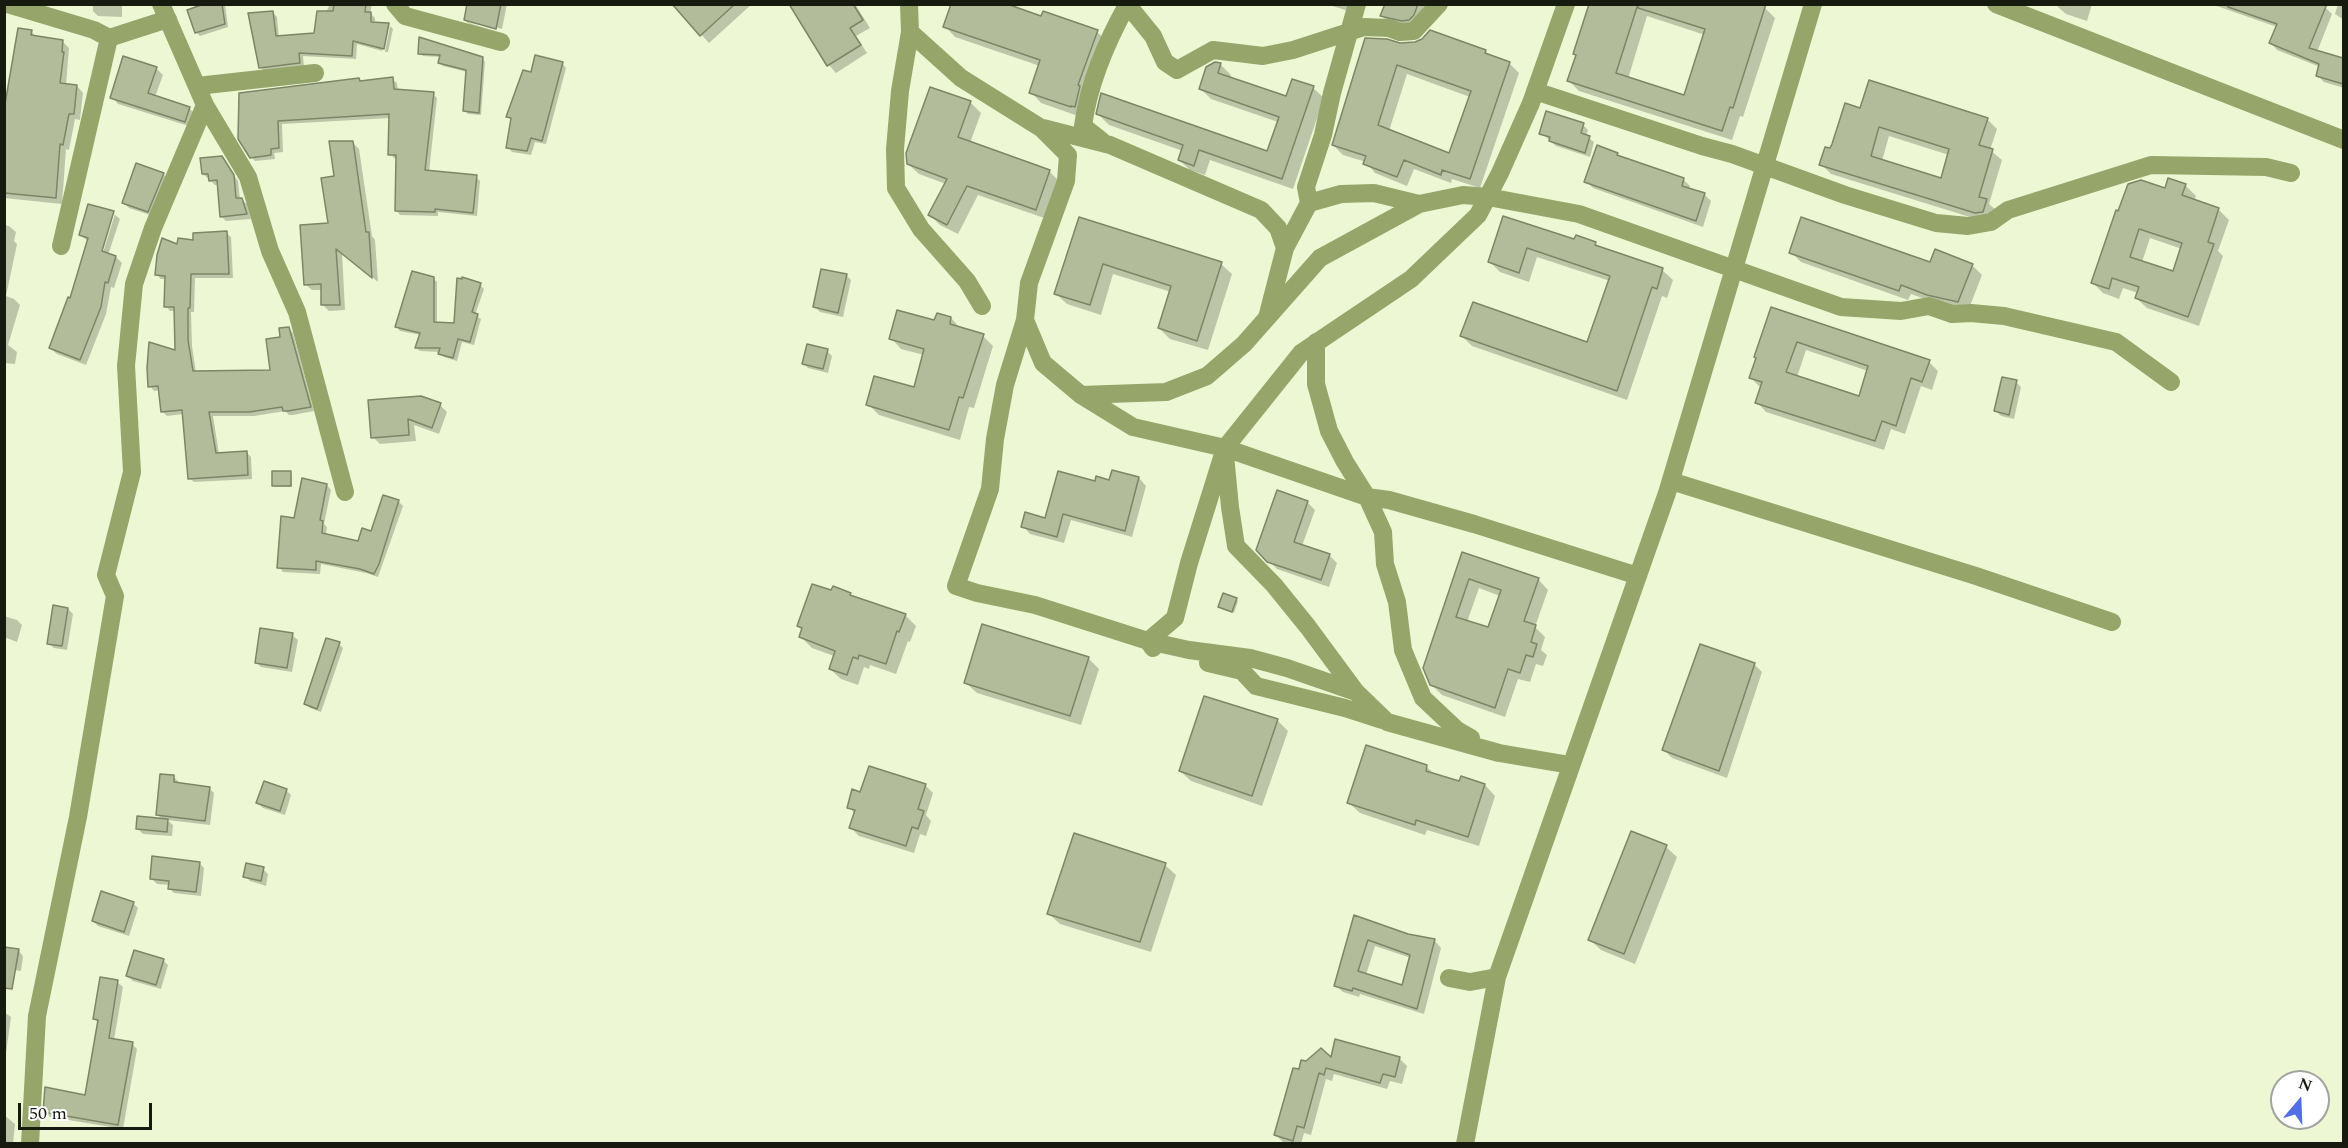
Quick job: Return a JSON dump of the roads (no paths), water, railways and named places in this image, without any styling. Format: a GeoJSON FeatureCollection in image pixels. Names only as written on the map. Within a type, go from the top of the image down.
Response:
{"type":"FeatureCollection","features":[{"type":"Feature","properties":{"kind":"street"},"geometry":{"type":"LineString","coordinates":[[7,4],[94,30],[109,38]]}},
{"type":"Feature","properties":{"kind":"street"},"geometry":{"type":"LineString","coordinates":[[395,4],[405,16],[501,42]]}},
{"type":"Feature","properties":{"kind":"street"},"geometry":{"type":"LineString","coordinates":[[909,4],[910,32],[900,92],[895,149],[896,188],[921,228],[967,281],[982,306]]}},
{"type":"Feature","properties":{"kind":"street"},"geometry":{"type":"LineString","coordinates":[[1267,318],[1285,248],[1309,203],[1306,187],[1323,135],[1332,93],[1358,4]]}},
{"type":"Feature","properties":{"kind":"street"},"geometry":{"type":"LineString","coordinates":[[1285,248],[1278,228],[1260,210],[1110,145],[1083,126],[1090,90],[1105,45],[1127,5],[1153,36],[1165,62],[1177,70],[1213,50],[1263,56],[1293,50],[1364,27],[1389,28],[1400,32],[1414,31],[1439,4]]}},
{"type":"Feature","properties":{"kind":"street"},"geometry":{"type":"LineString","coordinates":[[1148,641],[1174,618],[1225,447],[1300,352],[1411,279],[1478,215],[1500,173],[1535,92],[1566,4]]}},
{"type":"Feature","properties":{"kind":"street"},"geometry":{"type":"LineString","coordinates":[[1465,1143],[1497,977],[1671,482],[1813,4]]}},
{"type":"Feature","properties":{"kind":"street"},"geometry":{"type":"LineString","coordinates":[[1996,4],[2343,140]]}},
{"type":"Feature","properties":{"kind":"street"},"geometry":{"type":"LineString","coordinates":[[109,38],[164,12],[204,105],[248,177],[270,251],[297,312],[345,492]]}},
{"type":"Feature","properties":{"kind":"street"},"geometry":{"type":"LineString","coordinates":[[910,32],[961,78],[1041,128],[1068,155],[1066,181],[1029,283],[1025,320],[1005,385],[995,439],[990,489],[956,585],[976,593],[1035,605],[1148,641],[1189,650],[1250,658],[1287,668],[1356,693]]}},
{"type":"Feature","properties":{"kind":"street"},"geometry":{"type":"LineString","coordinates":[[61,246],[109,38]]}},
{"type":"Feature","properties":{"kind":"street"},"geometry":{"type":"LineString","coordinates":[[197,86],[315,73]]}},
{"type":"Feature","properties":{"kind":"street"},"geometry":{"type":"LineString","coordinates":[[1535,92],[1732,154],[1845,195],[1936,223],[1968,226],[1991,222],[2008,210],[2151,165],[2266,167],[2291,173]]}},
{"type":"Feature","properties":{"kind":"street"},"geometry":{"type":"LineString","coordinates":[[30,1143],[38,1016],[78,817],[115,596],[106,575],[132,472],[126,366],[134,284],[153,228],[204,105]]}},
{"type":"Feature","properties":{"kind":"street"},"geometry":{"type":"LineString","coordinates":[[1041,128],[1110,145]]}},
{"type":"Feature","properties":{"kind":"street"},"geometry":{"type":"LineString","coordinates":[[1309,203],[1341,194],[1374,193],[1419,204]]}},
{"type":"Feature","properties":{"kind":"street"},"geometry":{"type":"LineString","coordinates":[[1081,395],[1166,392],[1207,376],[1244,344],[1320,258],[1419,204],[1462,195],[1488,197],[1579,214],[1841,307],[1901,311],[1929,306],[1952,314],[2004,316],[2116,342],[2170,382]]}},
{"type":"Feature","properties":{"kind":"street"},"geometry":{"type":"LineString","coordinates":[[1025,320],[1043,363],[1081,395],[1133,427],[1225,447],[1367,496],[1474,524],[1638,576]]}},
{"type":"Feature","properties":{"kind":"street"},"geometry":{"type":"LineString","coordinates":[[1316,342],[1316,384],[1329,431],[1345,462],[1367,496],[1383,532],[1385,564],[1397,602],[1403,650],[1423,698],[1457,730],[1499,753]]}},
{"type":"Feature","properties":{"kind":"street"},"geometry":{"type":"LineString","coordinates":[[1225,447],[1236,546],[1274,585],[1356,693],[1386,722]]}},
{"type":"Feature","properties":{"kind":"street"},"geometry":{"type":"LineString","coordinates":[[1671,482],[1976,576],[2112,622]]}},
{"type":"Feature","properties":{"kind":"street"},"geometry":{"type":"LineString","coordinates":[[1148,641],[1155,650],[1242,671],[1256,686],[1345,708],[1386,722],[1499,753],[1570,765]]}},
{"type":"Feature","properties":{"kind":"street"},"geometry":{"type":"LineString","coordinates":[[1449,978],[1470,982],[1497,977]]}}]}
